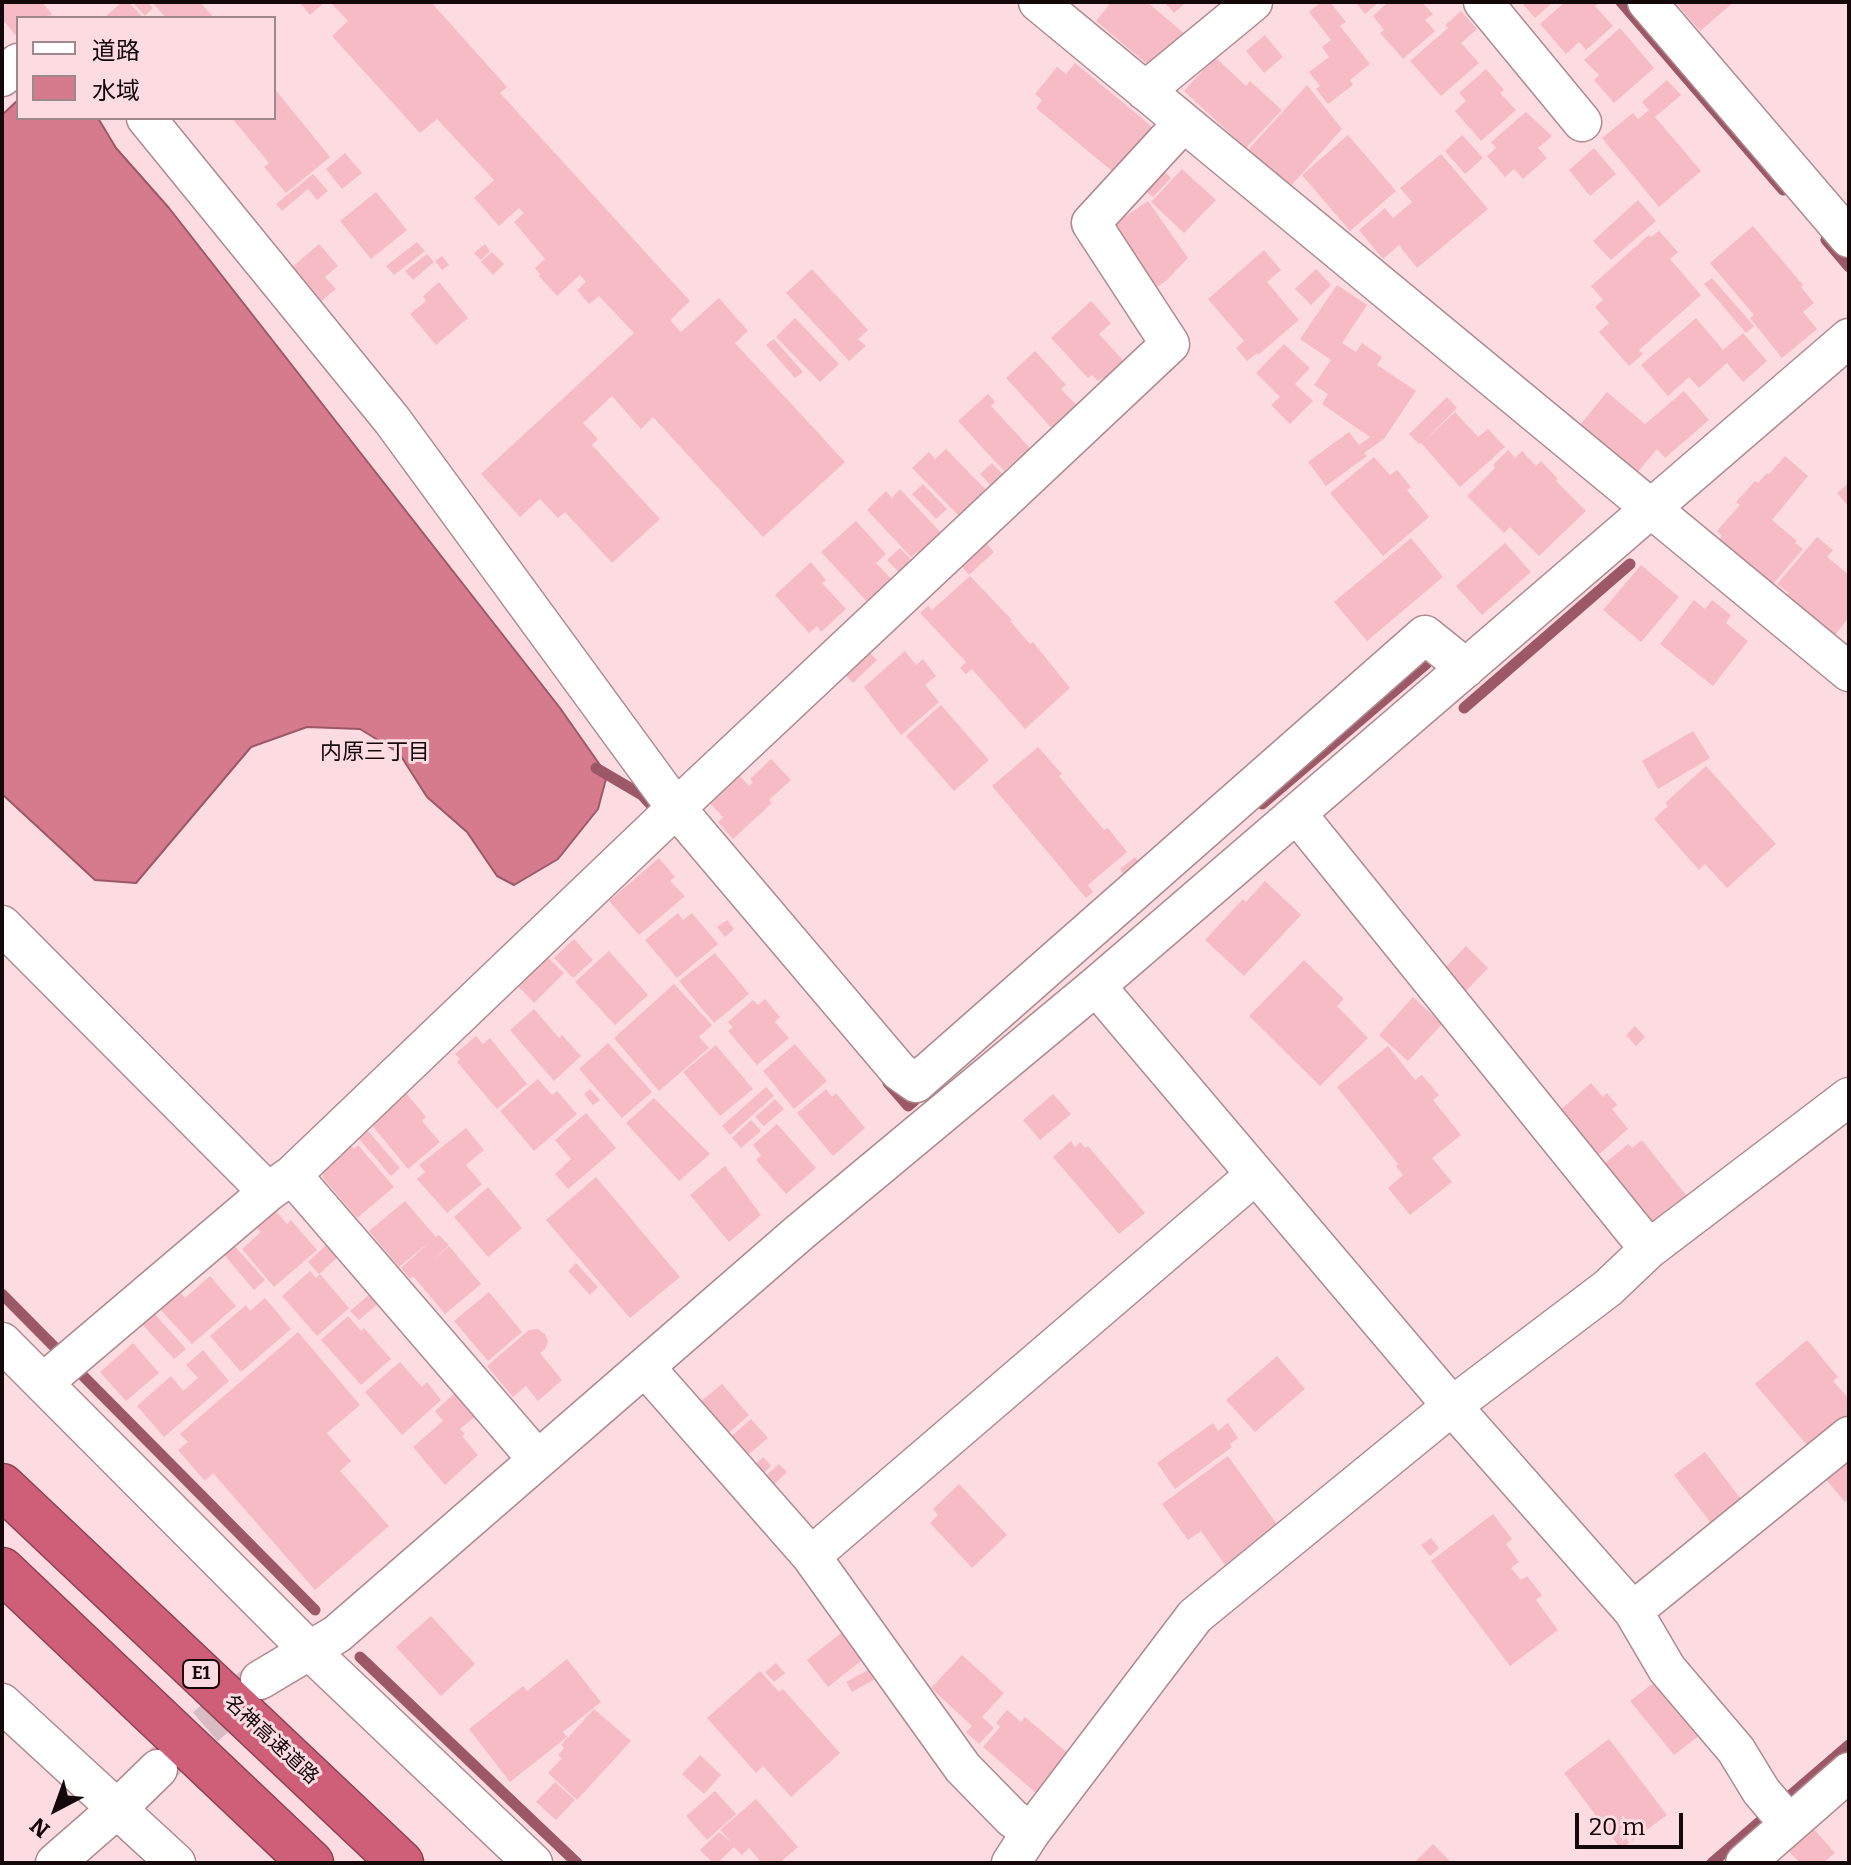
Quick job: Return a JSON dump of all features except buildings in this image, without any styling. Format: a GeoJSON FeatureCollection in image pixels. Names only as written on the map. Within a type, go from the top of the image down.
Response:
{"type":"FeatureCollection","features":[{"type":"Feature","properties":{"kind":"highway"},"geometry":{"type":"LineString","coordinates":[[2,1472],[60,1541]]}},
{"type":"Feature","properties":{"kind":"highway","name":"名神高速道路"},"geometry":{"type":"LineString","coordinates":[[2,1486],[401,1863]]}},
{"type":"Feature","properties":{"kind":"highway"},"geometry":{"type":"LineString","coordinates":[[2,1570],[311,1863]]}},
{"type":"Feature","properties":{"kind":"street"},"geometry":{"type":"LineString","coordinates":[[1038,2],[1849,672]]}},
{"type":"Feature","properties":{"kind":"street"},"geometry":{"type":"LineString","coordinates":[[1145,91],[1253,2]]}},
{"type":"Feature","properties":{"kind":"street"},"geometry":{"type":"LineString","coordinates":[[1483,2],[1582,122]]}},
{"type":"Feature","properties":{"kind":"street"},"geometry":{"type":"LineString","coordinates":[[1647,2],[1849,238]]}},
{"type":"Feature","properties":{"kind":"street"},"geometry":{"type":"LineString","coordinates":[[148,120],[392,420],[668,816],[899,1071],[916,1083],[1425,635],[1466,668]]}},
{"type":"Feature","properties":{"kind":"street"},"geometry":{"type":"LineString","coordinates":[[60,1368],[280,1184],[1170,344],[1091,223],[1183,123]]}},
{"type":"Feature","properties":{"kind":"street"},"geometry":{"type":"LineString","coordinates":[[260,1680],[337,1634],[537,1459],[943,1112],[1096,986],[1849,338]]}},
{"type":"Feature","properties":{"kind":"street"},"geometry":{"type":"LineString","coordinates":[[1297,814],[1649,1249]]}},
{"type":"Feature","properties":{"kind":"street"},"geometry":{"type":"LineString","coordinates":[[2,925],[280,1184],[537,1459]]}},
{"type":"Feature","properties":{"kind":"street"},"geometry":{"type":"LineString","coordinates":[[1096,986],[1452,1406],[1633,1611],[1667,1669],[1736,1750],[1781,1815]]}},
{"type":"Feature","properties":{"kind":"street"},"geometry":{"type":"LineString","coordinates":[[1021,1848],[1195,1616],[1452,1406],[1608,1288],[1649,1249],[1849,1097]]}},
{"type":"Feature","properties":{"kind":"street"},"geometry":{"type":"LineString","coordinates":[[811,1556],[1255,1175]]}},
{"type":"Feature","properties":{"kind":"street"},"geometry":{"type":"LineString","coordinates":[[2,1342],[60,1368],[309,1650],[533,1863]]}},
{"type":"Feature","properties":{"kind":"street"},"geometry":{"type":"LineString","coordinates":[[645,1367],[811,1556],[963,1768],[1012,1818],[1021,1848]]}},
{"type":"Feature","properties":{"kind":"street"},"geometry":{"type":"LineString","coordinates":[[1633,1611],[1849,1436]]}},
{"type":"Feature","properties":{"kind":"street"},"geometry":{"type":"LineString","coordinates":[[2,1703],[176,1863]]}},
{"type":"Feature","properties":{"kind":"street"},"geometry":{"type":"LineString","coordinates":[[55,1863],[158,1769]]}},
{"type":"Feature","properties":{"kind":"street"},"geometry":{"type":"LineString","coordinates":[[1745,1863],[1781,1815],[1849,1772]]}},
{"type":"Feature","properties":{"kind":"water"},"geometry":{"type":"Polygon","coordinates":[[[16,102],[16,120],[99,120],[116,148],[169,208],[560,708],[607,775],[598,809],[558,859],[514,885],[497,876],[467,832],[427,797],[399,753],[360,729],[307,727],[251,747],[136,883],[95,880],[2,794],[2,115],[16,102]]]}},
{"type":"Feature","properties":{"kind":"waterway"},"geometry":{"type":"LineString","coordinates":[[1621,2],[1783,190]]}},
{"type":"Feature","properties":{"kind":"waterway"},"geometry":{"type":"LineString","coordinates":[[1826,240],[1849,267]]}},
{"type":"Feature","properties":{"kind":"waterway"},"geometry":{"type":"LineString","coordinates":[[1464,708],[1630,564]]}},
{"type":"Feature","properties":{"kind":"waterway"},"geometry":{"type":"LineString","coordinates":[[1262,804],[1426,664]]}},
{"type":"Feature","properties":{"kind":"waterway"},"geometry":{"type":"LineString","coordinates":[[596,768],[642,795],[654,808]]}},
{"type":"Feature","properties":{"kind":"waterway"},"geometry":{"type":"LineString","coordinates":[[888,1083],[908,1106],[923,1093]]}},
{"type":"Feature","properties":{"kind":"waterway"},"geometry":{"type":"LineString","coordinates":[[2,1294],[315,1610]]}},
{"type":"Feature","properties":{"kind":"waterway"},"geometry":{"type":"LineString","coordinates":[[360,1657],[577,1863]]}},
{"type":"Feature","properties":{"kind":"waterway"},"geometry":{"type":"LineString","coordinates":[[1712,1863],[1849,1745]]}},
{"type":"Feature","properties":{"kind":"tunnel"},"geometry":{"type":"LineString","coordinates":[[162,1764],[255,1684]]}},
{"type":"Feature","properties":{"kind":"district","name":"内原三丁目"},"geometry":{"type":"Point","coordinates":[375,753]}}]}
